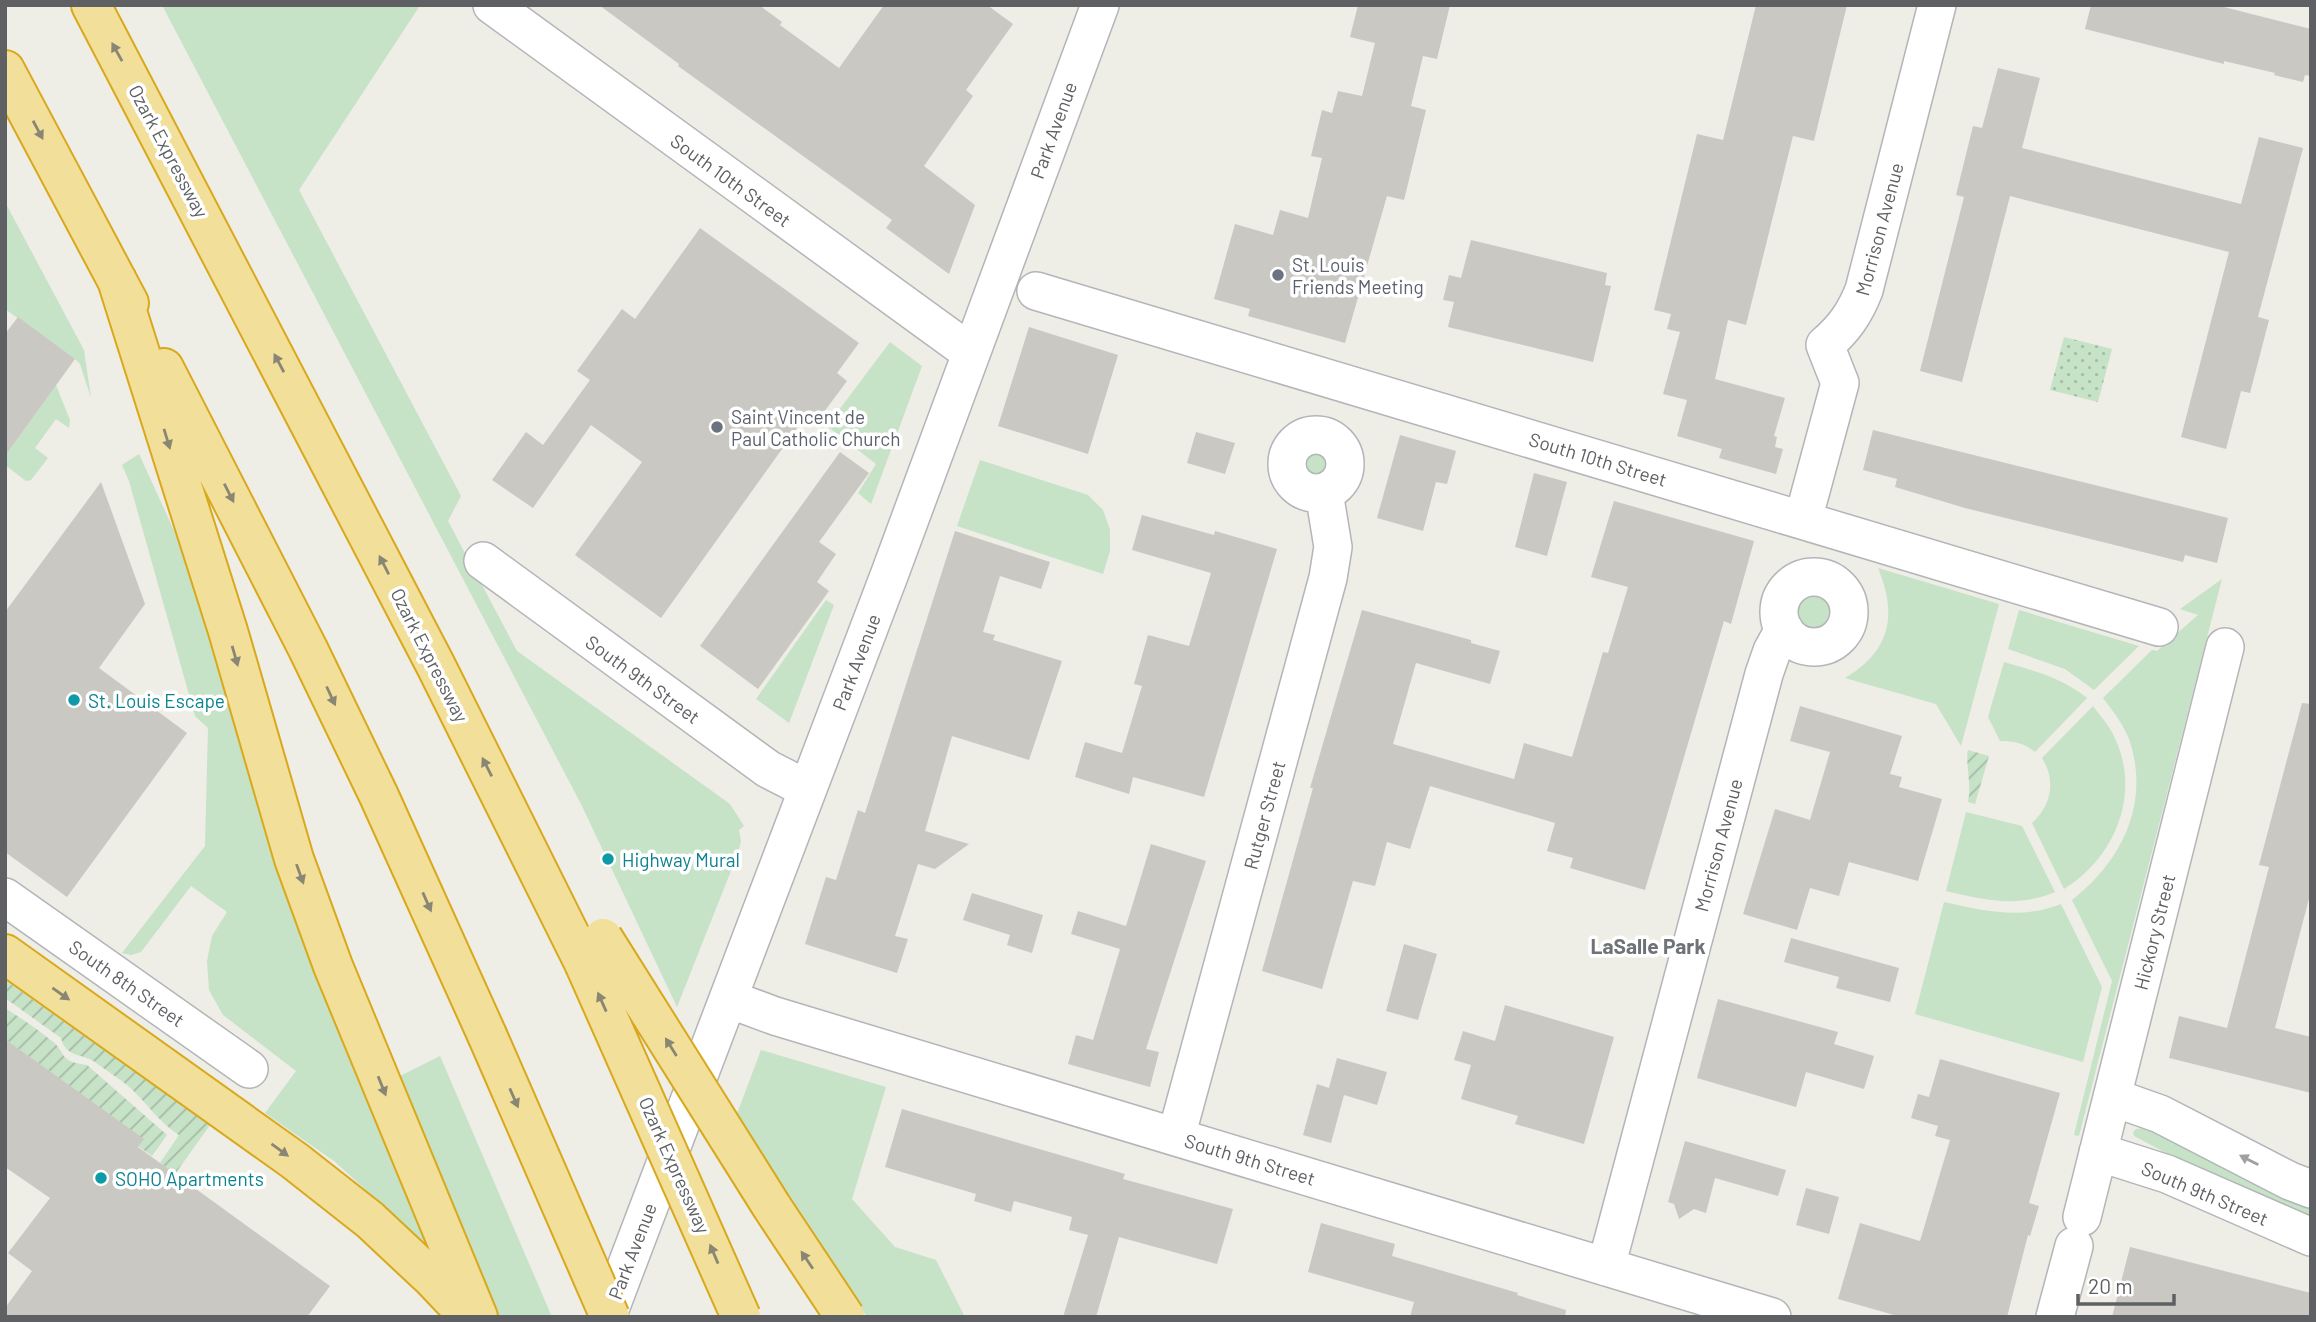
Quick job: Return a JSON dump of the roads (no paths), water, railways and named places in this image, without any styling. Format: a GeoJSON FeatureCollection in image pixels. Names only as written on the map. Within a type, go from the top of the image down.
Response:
{"type":"FeatureCollection","features":[{"type":"Feature","properties":{"kind":"highway","name":"Ozark Expressway"},"geometry":{"type":"LineString","coordinates":[[91,5],[279,362],[518,828],[594,950],[741,1317]]}},
{"type":"Feature","properties":{"kind":"highway"},"geometry":{"type":"LineString","coordinates":[[5,70],[309,649],[487,1035],[609,1317]]}},
{"type":"Feature","properties":{"kind":"highway"},"geometry":{"type":"LineString","coordinates":[[117,280],[228,631],[298,871],[333,966],[476,1313]]}},
{"type":"Feature","properties":{"kind":"highway"},"geometry":{"type":"LineString","coordinates":[[594,950],[845,1317]]}},
{"type":"Feature","properties":{"kind":"highway"},"geometry":{"type":"LineString","coordinates":[[5,954],[225,1110],[370,1220],[433,1279],[476,1313]]}},
{"type":"Feature","properties":{"kind":"street","name":"South 10th Street"},"geometry":{"type":"LineString","coordinates":[[492,5],[971,353]]}},
{"type":"Feature","properties":{"kind":"street","name":"Park Avenue"},"geometry":{"type":"LineString","coordinates":[[609,1317],[1100,5]]}},
{"type":"Feature","properties":{"kind":"street","name":"Morrison Avenue"},"geometry":{"type":"LineString","coordinates":[[1803,520],[1840,383],[1825,345],[1842,330],[1855,312],[1864,290],[1937,5]]}},
{"type":"Feature","properties":{"kind":"street","name":"South 10th Street"},"geometry":{"type":"LineString","coordinates":[[1036,291],[2159,626]]}},
{"type":"Feature","properties":{"kind":"street","name":"Rutger Street"},"geometry":{"type":"LineString","coordinates":[[1177,1137],[1328,578],[1333,547],[1324,492]]}},
{"type":"Feature","properties":{"kind":"street","name":"South 9th Street"},"geometry":{"type":"LineString","coordinates":[[483,561],[768,769],[807,789]]}},
{"type":"Feature","properties":{"kind":"street","name":"Morrison Avenue"},"geometry":{"type":"LineString","coordinates":[[1606,1267],[1764,674],[1784,629]]}},
{"type":"Feature","properties":{"kind":"street","name":"Hickory Street"},"geometry":{"type":"LineString","coordinates":[[2055,1317],[2225,647]]}},
{"type":"Feature","properties":{"kind":"street","name":"South 8th Street"},"geometry":{"type":"LineString","coordinates":[[5,897],[249,1069]]}},
{"type":"Feature","properties":{"kind":"street","name":"South 9th Street"},"geometry":{"type":"LineString","coordinates":[[729,999],[775,1016],[1772,1317]]}},
{"type":"Feature","properties":{"kind":"street"},"geometry":{"type":"LineString","coordinates":[[2112,1097],[2160,1114],[2290,1181],[2311,1189]]}},
{"type":"Feature","properties":{"kind":"street","name":"South 9th Street"},"geometry":{"type":"LineString","coordinates":[[2098,1152],[2167,1174],[2311,1237]]}},
{"type":"Feature","properties":{"kind":"place","name":"St. Louis Friends Meeting"},"geometry":{"type":"Point","coordinates":[1278,275]}},
{"type":"Feature","properties":{"kind":"place","name":"Saint Vincent de Paul Catholic Church"},"geometry":{"type":"Point","coordinates":[717,427]}},
{"type":"Feature","properties":{"kind":"place","name":"St. Louis Escape"},"geometry":{"type":"Point","coordinates":[74,700]}},
{"type":"Feature","properties":{"kind":"place","name":"Highway Mural"},"geometry":{"type":"Point","coordinates":[608,859]}},
{"type":"Feature","properties":{"kind":"place","name":"SOHO Apartments"},"geometry":{"type":"Point","coordinates":[101,1178]}},
{"type":"Feature","properties":{"kind":"district","name":"LaSalle Park"},"geometry":{"type":"Point","coordinates":[1648,945]}}]}
